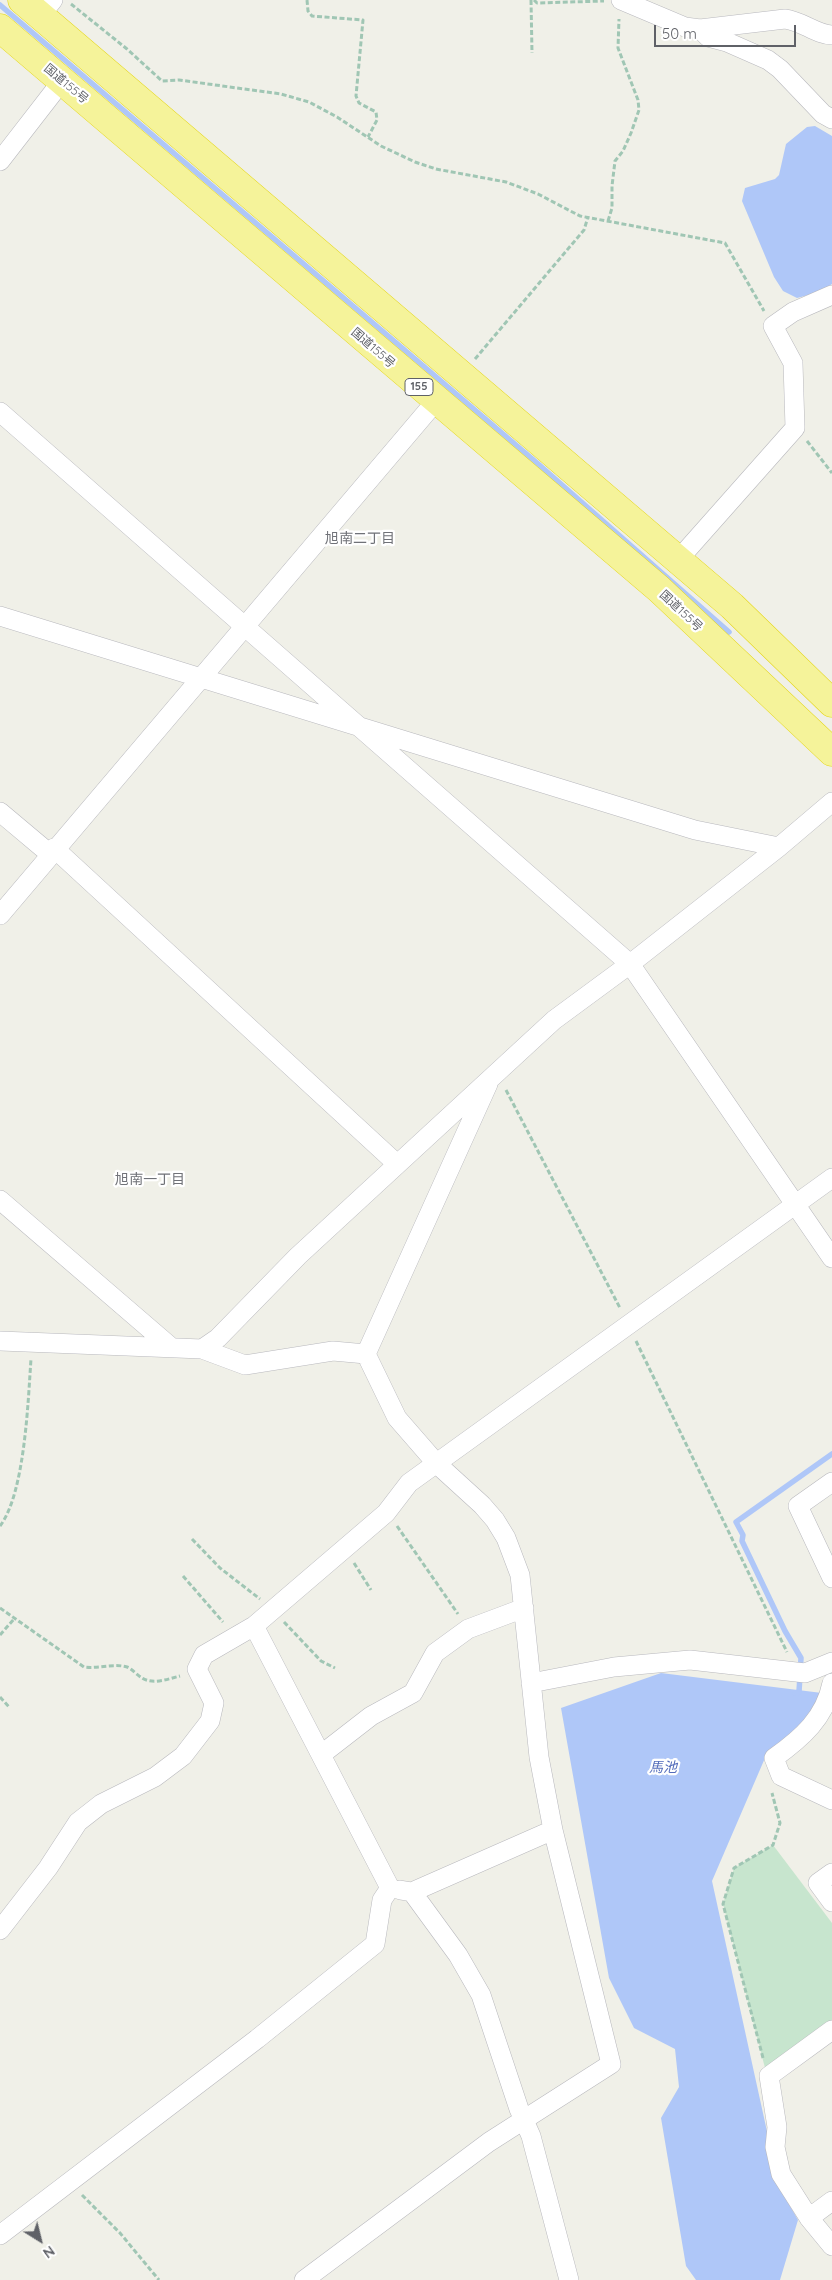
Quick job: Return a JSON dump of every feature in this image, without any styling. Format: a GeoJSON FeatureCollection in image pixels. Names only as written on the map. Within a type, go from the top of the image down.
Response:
{"type":"FeatureCollection","features":[{"type":"Feature","properties":{"kind":"highway"},"geometry":{"type":"LineString","coordinates":[[38,5],[462,375],[678,560],[786,656],[832,703]]}},
{"type":"Feature","properties":{"kind":"highway","name":"国道155号"},"geometry":{"type":"LineString","coordinates":[[0,28],[659,589],[832,752]]}},
{"type":"Feature","properties":{"kind":"street"},"geometry":{"type":"LineString","coordinates":[[618,0],[685,27],[700,28],[785,19],[798,20],[818,32],[832,35]]}},
{"type":"Feature","properties":{"kind":"street"},"geometry":{"type":"LineString","coordinates":[[700,28],[708,37],[727,42],[768,60],[780,69],[823,114],[832,119]]}},
{"type":"Feature","properties":{"kind":"street"},"geometry":{"type":"LineString","coordinates":[[0,161],[62,81]]}},
{"type":"Feature","properties":{"kind":"street"},"geometry":{"type":"LineString","coordinates":[[678,560],[795,428],[793,363],[773,326],[793,312],[832,294]]}},
{"type":"Feature","properties":{"kind":"street"},"geometry":{"type":"LineString","coordinates":[[0,914],[436,401]]}},
{"type":"Feature","properties":{"kind":"street"},"geometry":{"type":"LineString","coordinates":[[0,412],[630,964],[832,1258]]}},
{"type":"Feature","properties":{"kind":"street"},"geometry":{"type":"LineString","coordinates":[[0,616],[112,649],[364,730],[696,830],[779,847]]}},
{"type":"Feature","properties":{"kind":"street"},"geometry":{"type":"LineString","coordinates":[[202,1349],[218,1338],[298,1256],[554,1020],[630,964],[779,847],[832,802]]}},
{"type":"Feature","properties":{"kind":"street"},"geometry":{"type":"LineString","coordinates":[[0,812],[52,851],[398,1164]]}},
{"type":"Feature","properties":{"kind":"street"},"geometry":{"type":"LineString","coordinates":[[366,1354],[494,1074]]}},
{"type":"Feature","properties":{"kind":"street"},"geometry":{"type":"LineString","coordinates":[[0,1930],[48,1868],[78,1822],[101,1804],[155,1777],[183,1756],[210,1721],[214,1703],[197,1669],[204,1655],[254,1626],[387,1512],[409,1483],[832,1178]]}},
{"type":"Feature","properties":{"kind":"street"},"geometry":{"type":"LineString","coordinates":[[0,1200],[172,1348]]}},
{"type":"Feature","properties":{"kind":"street"},"geometry":{"type":"LineString","coordinates":[[0,1340],[202,1349],[245,1365],[333,1351],[366,1354]]}},
{"type":"Feature","properties":{"kind":"street"},"geometry":{"type":"LineString","coordinates":[[304,2280],[489,2142],[611,2064],[553,1830],[539,1757],[520,1575],[506,1538],[495,1520],[482,1505],[437,1464],[397,1418],[366,1354]]}},
{"type":"Feature","properties":{"kind":"street"},"geometry":{"type":"LineString","coordinates":[[832,1482],[798,1506],[832,1578]]}},
{"type":"Feature","properties":{"kind":"street"},"geometry":{"type":"LineString","coordinates":[[322,1754],[371,1716],[413,1693],[436,1653],[468,1629],[524,1608]]}},
{"type":"Feature","properties":{"kind":"street"},"geometry":{"type":"LineString","coordinates":[[254,1626],[390,1888]]}},
{"type":"Feature","properties":{"kind":"street"},"geometry":{"type":"LineString","coordinates":[[531,1683],[614,1667],[690,1660],[805,1673],[832,1668]]}},
{"type":"Feature","properties":{"kind":"street"},"geometry":{"type":"LineString","coordinates":[[832,1683],[829,1696],[812,1726],[799,1740],[774,1758],[781,1776],[832,1800]]}},
{"type":"Feature","properties":{"kind":"street"},"geometry":{"type":"LineString","coordinates":[[390,1888],[412,1892],[553,1830]]}},
{"type":"Feature","properties":{"kind":"street"},"geometry":{"type":"LineString","coordinates":[[832,1873],[818,1883],[832,1902]]}},
{"type":"Feature","properties":{"kind":"street"},"geometry":{"type":"LineString","coordinates":[[0,2235],[375,1944],[382,1900],[390,1888]]}},
{"type":"Feature","properties":{"kind":"street"},"geometry":{"type":"LineString","coordinates":[[412,1892],[458,1955],[481,1995],[519,2109],[525,2120],[569,2280]]}},
{"type":"Feature","properties":{"kind":"street"},"geometry":{"type":"LineString","coordinates":[[832,2030],[769,2076],[777,2127],[775,2147],[781,2174],[809,2218],[832,2246]]}},
{"type":"Feature","properties":{"kind":"street"},"geometry":{"type":"LineString","coordinates":[[809,2218],[832,2201]]}},
{"type":"Feature","properties":{"kind":"path"},"geometry":{"type":"LineString","coordinates":[[67,0],[127,49],[162,81],[179,80],[281,94],[309,102],[415,162],[436,169],[506,182],[538,194],[574,214],[588,218],[725,243],[773,326]]}},
{"type":"Feature","properties":{"kind":"path"},"geometry":{"type":"LineString","coordinates":[[307,0],[308,11],[312,16],[363,20],[356,96],[359,102],[376,112],[377,120],[368,137]]}},
{"type":"Feature","properties":{"kind":"path"},"geometry":{"type":"LineString","coordinates":[[532,0],[537,3],[618,0],[618,48],[638,100],[639,110],[631,133],[615,161],[612,208],[608,221]]}},
{"type":"Feature","properties":{"kind":"path"},"geometry":{"type":"LineString","coordinates":[[532,0],[532,53]]}},
{"type":"Feature","properties":{"kind":"path"},"geometry":{"type":"LineString","coordinates":[[462,375],[584,230],[588,218]]}},
{"type":"Feature","properties":{"kind":"path"},"geometry":{"type":"LineString","coordinates":[[795,428],[799,430],[832,473]]}},
{"type":"Feature","properties":{"kind":"path"},"geometry":{"type":"LineString","coordinates":[[494,1074],[628,1325],[793,1664],[792,1672]]}},
{"type":"Feature","properties":{"kind":"path"},"geometry":{"type":"LineString","coordinates":[[0,1526],[8,1510],[20,1466],[33,1342]]}},
{"type":"Feature","properties":{"kind":"path"},"geometry":{"type":"LineString","coordinates":[[387,1512],[468,1629]]}},
{"type":"Feature","properties":{"kind":"path"},"geometry":{"type":"LineString","coordinates":[[342,1550],[357,1566],[371,1590]]}},
{"type":"Feature","properties":{"kind":"path"},"geometry":{"type":"LineString","coordinates":[[183,1576],[215,1611],[232,1639]]}},
{"type":"Feature","properties":{"kind":"path"},"geometry":{"type":"LineString","coordinates":[[0,1608],[84,1667],[98,1669],[113,1666],[128,1667],[144,1680],[153,1682],[183,1675],[197,1669]]}},
{"type":"Feature","properties":{"kind":"path"},"geometry":{"type":"LineString","coordinates":[[0,1635],[14,1619]]}},
{"type":"Feature","properties":{"kind":"path"},"geometry":{"type":"LineString","coordinates":[[0,1697],[9,1706]]}},
{"type":"Feature","properties":{"kind":"path"},"geometry":{"type":"LineString","coordinates":[[769,2076],[723,1904],[734,1868],[773,1845],[780,1823],[770,1782],[781,1776]]}},
{"type":"Feature","properties":{"kind":"path"},"geometry":{"type":"LineString","coordinates":[[72,2180],[84,2197],[120,2233],[159,2280]]}},
{"type":"Feature","properties":{"kind":"green space"},"geometry":{"type":"Polygon","coordinates":[[[773,1845],[832,1923],[832,2020],[765,2068],[723,1904],[734,1868],[773,1845]]]}},
{"type":"Feature","properties":{"kind":"water"},"geometry":{"type":"Polygon","coordinates":[[[815,126],[832,136],[832,284],[820,292],[797,298],[783,291],[774,277],[742,201],[745,188],[775,179],[779,175],[786,144],[807,127],[815,126]]]}},
{"type":"Feature","properties":{"kind":"water","name":"馬池"},"geometry":{"type":"Polygon","coordinates":[[[661,1673],[822,1693],[810,1720],[792,1738],[765,1758],[712,1881],[779,2186],[798,2220],[780,2280],[696,2280],[686,2266],[661,2118],[679,2087],[675,2049],[634,2028],[609,1978],[561,1708],[661,1673]]]}},
{"type":"Feature","properties":{"kind":"waterway"},"geometry":{"type":"LineString","coordinates":[[0,5],[537,463],[729,632]]}},
{"type":"Feature","properties":{"kind":"waterway"},"geometry":{"type":"LineString","coordinates":[[795,1693],[799,1692],[801,1658],[785,1631],[742,1541],[743,1535],[736,1522],[832,1454]]}},
{"type":"Feature","properties":{"kind":"district","name":"旭南二丁目"},"geometry":{"type":"Point","coordinates":[360,539]}},
{"type":"Feature","properties":{"kind":"district","name":"旭南一丁目"},"geometry":{"type":"Point","coordinates":[150,1180]}}]}
